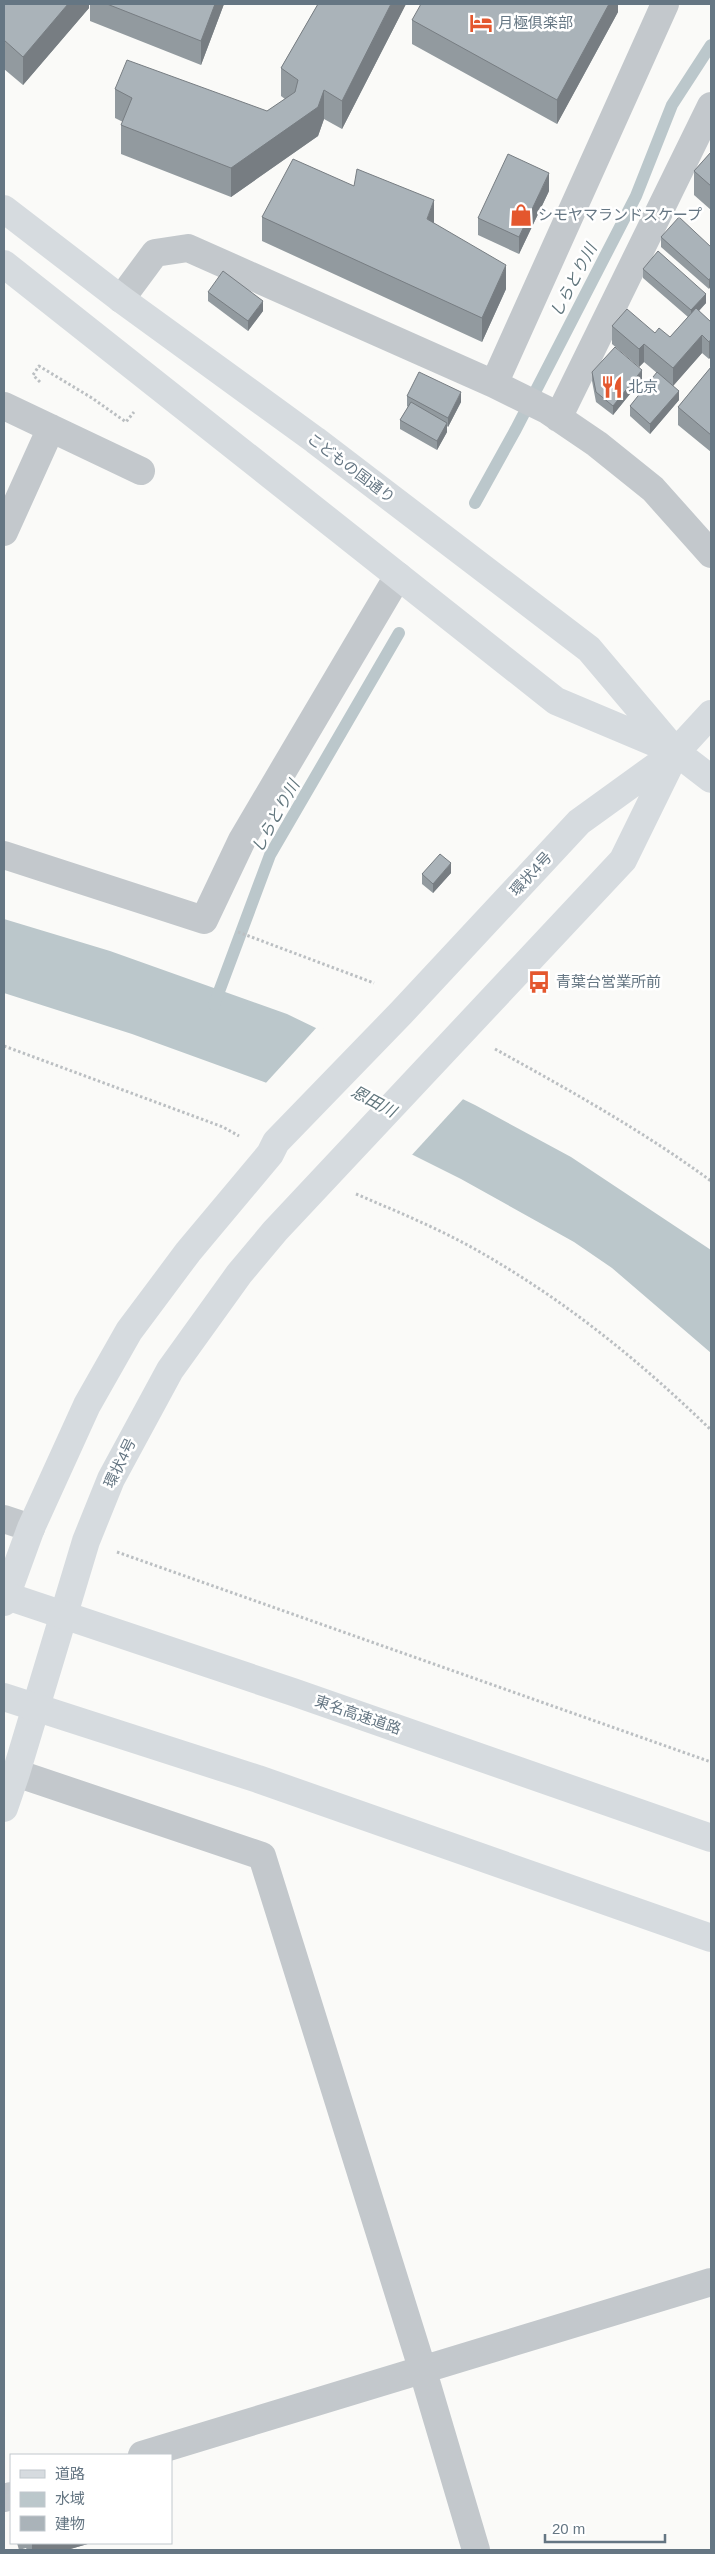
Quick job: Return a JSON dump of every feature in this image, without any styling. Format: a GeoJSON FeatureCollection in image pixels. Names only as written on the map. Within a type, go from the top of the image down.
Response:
{"type":"FeatureCollection","features":[{"type":"Feature","properties":{"kind":"main road","name":"こどもの国通り"},"geometry":{"type":"LineString","coordinates":[[4,209],[120,299],[315,440],[589,650],[676,752],[711,779]]}},
{"type":"Feature","properties":{"kind":"main road","name":"こどもの国通り"},"geometry":{"type":"LineString","coordinates":[[4,264],[556,701],[676,752]]}},
{"type":"Feature","properties":{"kind":"main road","name":"環状4号"},"geometry":{"type":"LineString","coordinates":[[31,1528],[87,1405],[129,1331],[188,1252],[270,1154],[276,1142],[401,1013],[579,822],[676,752],[711,714]]}},
{"type":"Feature","properties":{"kind":"main road","name":"環状4号"},"geometry":{"type":"LineString","coordinates":[[4,1808],[86,1541],[111,1479],[170,1370],[239,1274],[275,1231],[623,860],[676,752]]}},
{"type":"Feature","properties":{"kind":"main road"},"geometry":{"type":"LineString","coordinates":[[4,1602],[31,1528]]}},
{"type":"Feature","properties":{"kind":"main road","name":"東名高速道路"},"geometry":{"type":"LineString","coordinates":[[4,1595],[293,1692],[711,1838]]}},
{"type":"Feature","properties":{"kind":"main road"},"geometry":{"type":"LineString","coordinates":[[4,1697],[258,1779],[711,1938]]}},
{"type":"Feature","properties":{"kind":"street"},"geometry":{"type":"LineString","coordinates":[[494,384],[666,4]]}},
{"type":"Feature","properties":{"kind":"street"},"geometry":{"type":"LineString","coordinates":[[558,418],[711,106]]}},
{"type":"Feature","properties":{"kind":"street"},"geometry":{"type":"LineString","coordinates":[[120,299],[155,253],[188,248],[494,384],[558,418],[604,450],[653,488],[711,554]]}},
{"type":"Feature","properties":{"kind":"street"},"geometry":{"type":"LineString","coordinates":[[4,406],[141,470]]}},
{"type":"Feature","properties":{"kind":"street"},"geometry":{"type":"LineString","coordinates":[[4,532],[51,428]]}},
{"type":"Feature","properties":{"kind":"street"},"geometry":{"type":"LineString","coordinates":[[4,855],[204,920],[242,840],[398,576]]}},
{"type":"Feature","properties":{"kind":"street"},"geometry":{"type":"LineString","coordinates":[[4,1519],[31,1528]]}},
{"type":"Feature","properties":{"kind":"street"},"geometry":{"type":"LineString","coordinates":[[16,1773],[262,1856],[422,2368],[476,2550]]}},
{"type":"Feature","properties":{"kind":"street"},"geometry":{"type":"LineString","coordinates":[[145,2454],[422,2368],[711,2282]]}},
{"type":"Feature","properties":{"kind":"path"},"geometry":{"type":"LineString","coordinates":[[51,428],[59,405],[55,394],[33,375],[38,366],[92,398],[126,422],[134,412]]}},
{"type":"Feature","properties":{"kind":"path"},"geometry":{"type":"LineString","coordinates":[[256,939],[374,983]]}},
{"type":"Feature","properties":{"kind":"path"},"geometry":{"type":"LineString","coordinates":[[4,1046],[204,1120],[240,1136]]}},
{"type":"Feature","properties":{"kind":"path"},"geometry":{"type":"LineString","coordinates":[[495,1048],[598,1106],[711,1181]]}},
{"type":"Feature","properties":{"kind":"path"},"geometry":{"type":"LineString","coordinates":[[328,1175],[479,1251],[538,1287],[577,1314],[659,1380],[711,1430]]}},
{"type":"Feature","properties":{"kind":"path"},"geometry":{"type":"LineString","coordinates":[[86,1541],[711,1762]]}},
{"type":"Feature","properties":{"kind":"water","name":"恩田川"},"geometry":{"type":"Polygon","coordinates":[[[4,919],[110,951],[287,1014],[475,1105],[571,1157],[711,1250],[711,1353],[612,1268],[574,1242],[461,1179],[275,1086],[132,1034],[4,993],[4,919]]]}},
{"type":"Feature","properties":{"kind":"pier"},"geometry":{"type":"Polygon","coordinates":[[[318,1026],[465,1097],[410,1157],[264,1085],[318,1026]]]}},
{"type":"Feature","properties":{"kind":"building"},"geometry":{"type":"Polygon","coordinates":[[[4,4],[68,4],[23,57],[4,40],[4,4]]]}},
{"type":"Feature","properties":{"kind":"building"},"geometry":{"type":"Polygon","coordinates":[[[107,4],[215,4],[201,41],[107,4]]]}},
{"type":"Feature","properties":{"kind":"building"},"geometry":{"type":"Polygon","coordinates":[[[318,4],[391,4],[342,101],[324,90],[318,107],[231,168],[121,125],[132,98],[115,89],[127,60],[267,111],[295,92],[298,80],[281,68],[318,4]]]}},
{"type":"Feature","properties":{"kind":"building"},"geometry":{"type":"Polygon","coordinates":[[[421,4],[609,4],[557,100],[412,20],[421,4]]]}},
{"type":"Feature","properties":{"kind":"building"},"geometry":{"type":"Polygon","coordinates":[[[711,152],[711,186],[694,171],[711,152]]]}},
{"type":"Feature","properties":{"kind":"building"},"geometry":{"type":"Polygon","coordinates":[[[508,154],[549,173],[519,237],[478,218],[508,154]]]}},
{"type":"Feature","properties":{"kind":"building"},"geometry":{"type":"Polygon","coordinates":[[[293,159],[354,186],[357,169],[434,200],[427,219],[506,265],[482,318],[262,217],[293,159]]]}},
{"type":"Feature","properties":{"kind":"building"},"geometry":{"type":"Polygon","coordinates":[[[679,217],[711,247],[711,277],[709,280],[661,237],[679,217]]]}},
{"type":"Feature","properties":{"kind":"building"},"geometry":{"type":"Polygon","coordinates":[[[658,251],[706,294],[691,310],[643,269],[658,251]]]}},
{"type":"Feature","properties":{"kind":"building"},"geometry":{"type":"Polygon","coordinates":[[[223,271],[263,301],[248,321],[208,292],[223,271]]]}},
{"type":"Feature","properties":{"kind":"building"},"geometry":{"type":"Polygon","coordinates":[[[696,308],[711,322],[711,339],[709,342],[702,335],[673,368],[644,344],[639,349],[612,326],[627,309],[655,333],[659,328],[670,337],[696,308]]]}},
{"type":"Feature","properties":{"kind":"building"},"geometry":{"type":"Polygon","coordinates":[[[615,347],[642,370],[613,406],[596,392],[592,372],[615,347]]]}},
{"type":"Feature","properties":{"kind":"building"},"geometry":{"type":"Polygon","coordinates":[[[711,367],[711,435],[678,407],[711,367]]]}},
{"type":"Feature","properties":{"kind":"building"},"geometry":{"type":"Polygon","coordinates":[[[419,372],[461,392],[448,418],[407,396],[419,372]]]}},
{"type":"Feature","properties":{"kind":"building"},"geometry":{"type":"Polygon","coordinates":[[[657,372],[679,391],[650,424],[630,406],[657,372]]]}},
{"type":"Feature","properties":{"kind":"building"},"geometry":{"type":"Polygon","coordinates":[[[411,402],[447,423],[437,441],[400,420],[411,402]]]}},
{"type":"Feature","properties":{"kind":"building"},"geometry":{"type":"Polygon","coordinates":[[[440,854],[451,863],[433,884],[422,874],[440,854]]]}},
{"type":"Feature","properties":{"kind":"waterway","name":"しらとり川"},"geometry":{"type":"LineString","coordinates":[[475,503],[516,429],[636,196],[672,105],[711,45]]}},
{"type":"Feature","properties":{"kind":"waterway","name":"しらとり川"},"geometry":{"type":"LineString","coordinates":[[214,1005],[270,855],[399,633]]}},
{"type":"Feature","properties":{"kind":"place","name":"月極俱楽部"},"geometry":{"type":"Point","coordinates":[481,23]}},
{"type":"Feature","properties":{"kind":"place","name":"シモヤマランドスケープ"},"geometry":{"type":"Point","coordinates":[521,215]}},
{"type":"Feature","properties":{"kind":"place","name":"北京"},"geometry":{"type":"Point","coordinates":[612,387]}},
{"type":"Feature","properties":{"kind":"place","name":"青葉台営業所前"},"geometry":{"type":"Point","coordinates":[539,982]}}]}
